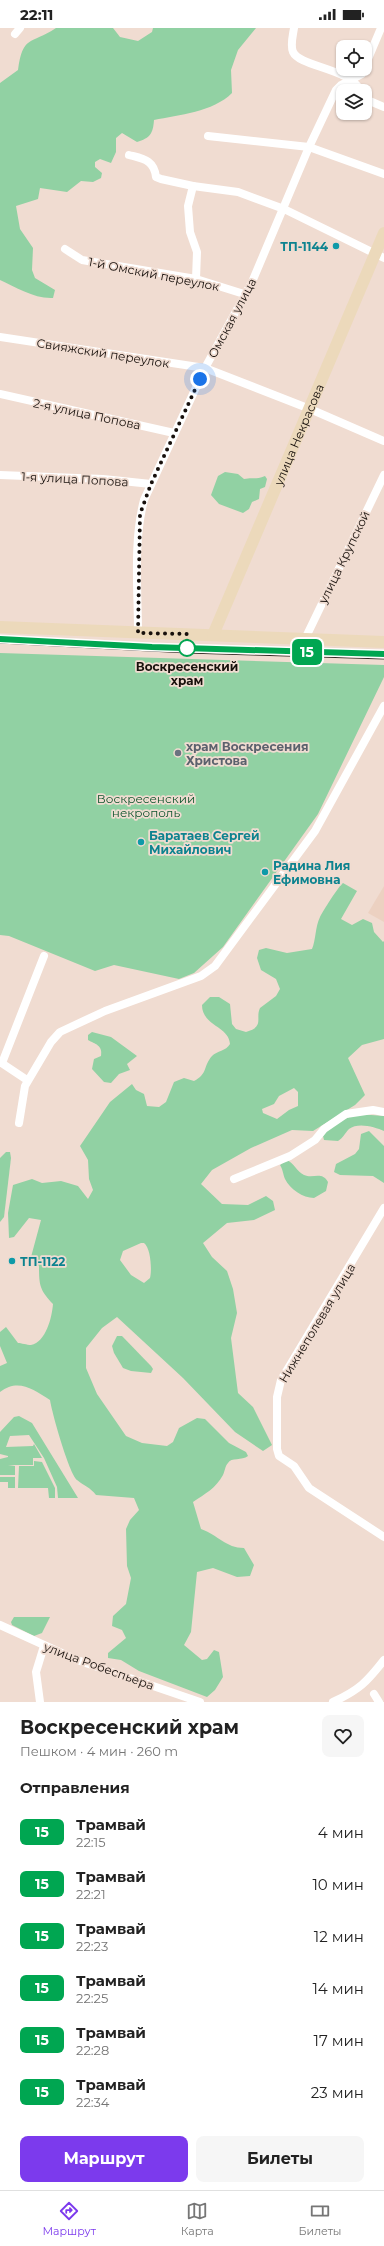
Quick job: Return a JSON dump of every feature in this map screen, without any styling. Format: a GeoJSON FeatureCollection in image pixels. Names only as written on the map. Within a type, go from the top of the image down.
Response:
{"type":"FeatureCollection","features":[{"type":"Feature","properties":{"kind":"street"},"geometry":{"type":"LineString","coordinates":[[294,28],[292,42],[293,52],[299,60],[321,66],[355,84]]}},
{"type":"Feature","properties":{"kind":"street"},"geometry":{"type":"LineString","coordinates":[[372,49],[381,28]]}},
{"type":"Feature","properties":{"kind":"street","name":"Омская улица"},"geometry":{"type":"LineString","coordinates":[[138,633],[140,516],[151,484],[205,368],[244,294],[252,282],[309,147],[336,90],[341,84],[358,76]]}},
{"type":"Feature","properties":{"kind":"street"},"geometry":{"type":"LineString","coordinates":[[372,102],[384,108]]}},
{"type":"Feature","properties":{"kind":"street"},"geometry":{"type":"LineString","coordinates":[[208,136],[309,147],[384,174]]}},
{"type":"Feature","properties":{"kind":"street"},"geometry":{"type":"LineString","coordinates":[[129,155],[149,161],[155,168],[156,177],[193,186],[233,190],[284,209],[379,257]]}},
{"type":"Feature","properties":{"kind":"street"},"geometry":{"type":"LineString","coordinates":[[193,186],[188,206],[190,232],[197,252],[196,279]]}},
{"type":"Feature","properties":{"kind":"street","name":"улица Некрасова"},"geometry":{"type":"LineString","coordinates":[[213,635],[310,409],[379,257],[384,233]]}},
{"type":"Feature","properties":{"kind":"street","name":"1-й Омский переулок"},"geometry":{"type":"LineString","coordinates":[[65,249],[82,260],[196,279],[244,294]]}},
{"type":"Feature","properties":{"kind":"street","name":"Свияжский переулок"},"geometry":{"type":"LineString","coordinates":[[0,337],[205,368],[310,409],[384,441]]}},
{"type":"Feature","properties":{"kind":"street","name":"2-я улица Попова"},"geometry":{"type":"LineString","coordinates":[[0,394],[174,433]]}},
{"type":"Feature","properties":{"kind":"street","name":"1-я улица Попова"},"geometry":{"type":"LineString","coordinates":[[0,475],[102,479],[151,484]]}},
{"type":"Feature","properties":{"kind":"street","name":"улица Крупской"},"geometry":{"type":"LineString","coordinates":[[304,639],[384,475]]}},
{"type":"Feature","properties":{"kind":"street"},"geometry":{"type":"LineString","coordinates":[[0,627],[384,642]]}},
{"type":"Feature","properties":{"kind":"street"},"geometry":{"type":"LineString","coordinates":[[19,1123],[27,1080],[35,1072],[51,1042],[60,1032],[105,1011],[201,976],[215,966],[315,831],[384,706]]}},
{"type":"Feature","properties":{"kind":"street"},"geometry":{"type":"LineString","coordinates":[[27,1080],[1,1063],[44,956]]}},
{"type":"Feature","properties":{"kind":"street"},"geometry":{"type":"LineString","coordinates":[[234,1179],[290,1156],[315,1140],[324,1129],[346,1114],[372,1110],[384,1112]]}},
{"type":"Feature","properties":{"kind":"street","name":"Нижнеполевая улица"},"geometry":{"type":"LineString","coordinates":[[384,1208],[281,1380],[277,1397],[277,1450],[279,1456],[294,1466],[309,1488],[384,1537]]}},
{"type":"Feature","properties":{"kind":"street","name":"улица Робеспьера"},"geometry":{"type":"LineString","coordinates":[[0,1625],[77,1660],[200,1702]]}},
{"type":"Feature","properties":{"kind":"street"},"geometry":{"type":"LineString","coordinates":[[40,1702],[36,1672],[44,1646]]}},
{"type":"Feature","properties":{"kind":"street"},"geometry":{"type":"LineString","coordinates":[[333,1702],[367,1683],[384,1660]]}},
{"type":"Feature","properties":{"kind":"street"},"geometry":{"type":"LineString","coordinates":[[374,1694],[379,1702]]}},
{"type":"Feature","properties":{"kind":"shaded area"},"geometry":{"type":"Polygon","coordinates":[[[384,886],[384,922],[368,913],[384,886]]]}},
{"type":"Feature","properties":{"kind":"green space"},"geometry":{"type":"Polygon","coordinates":[[[56,28],[113,28],[120,37],[138,41],[152,32],[153,28],[256,28],[238,50],[231,70],[232,93],[224,99],[206,109],[154,120],[153,129],[150,135],[137,142],[122,133],[116,138],[116,152],[111,163],[100,159],[95,162],[95,167],[102,173],[101,178],[93,182],[81,181],[67,192],[40,188],[38,199],[16,206],[20,229],[33,248],[32,270],[35,278],[55,290],[53,298],[46,298],[32,295],[0,280],[0,83],[18,70],[22,51],[29,42],[56,28]]]}},
{"type":"Feature","properties":{"kind":"green space"},"geometry":{"type":"Polygon","coordinates":[[[225,472],[238,474],[244,479],[265,476],[267,479],[265,487],[260,489],[259,499],[252,502],[249,509],[243,513],[219,504],[211,495],[218,476],[225,472]]]}},
{"type":"Feature","properties":{"kind":"green space","name":"Воскресенский некрополь"},"geometry":{"type":"Polygon","coordinates":[[[0,653],[384,665],[384,677],[318,814],[223,947],[194,973],[179,979],[114,965],[95,971],[9,936],[0,935],[0,653]]]}},
{"type":"Feature","properties":{"kind":"green space"},"geometry":{"type":"Polygon","coordinates":[[[343,883],[357,891],[341,919],[352,925],[363,919],[372,923],[374,932],[383,942],[384,941],[384,1039],[362,1045],[348,1058],[365,1095],[355,1105],[313,1131],[292,1130],[251,1148],[212,1170],[201,1184],[222,1204],[248,1205],[266,1196],[273,1201],[275,1210],[254,1220],[227,1223],[203,1243],[212,1257],[227,1271],[233,1289],[237,1313],[231,1338],[238,1393],[253,1407],[272,1445],[263,1451],[235,1432],[183,1378],[117,1317],[102,1328],[86,1348],[86,1368],[97,1394],[126,1436],[142,1443],[167,1446],[173,1442],[179,1428],[197,1418],[205,1419],[229,1443],[246,1452],[248,1456],[229,1461],[217,1484],[193,1502],[201,1529],[227,1544],[244,1548],[254,1565],[250,1576],[237,1577],[213,1568],[197,1572],[191,1632],[184,1645],[202,1660],[207,1659],[214,1650],[219,1652],[223,1677],[215,1690],[207,1697],[139,1671],[121,1660],[108,1658],[108,1653],[126,1638],[122,1630],[112,1626],[113,1616],[126,1604],[131,1578],[127,1566],[126,1529],[130,1520],[139,1510],[134,1498],[96,1495],[77,1480],[65,1455],[50,1400],[38,1392],[19,1385],[7,1388],[0,1392],[0,1366],[7,1363],[0,1346],[0,1332],[6,1327],[18,1343],[31,1345],[36,1343],[41,1339],[50,1322],[53,1304],[45,1295],[41,1287],[39,1266],[31,1257],[41,1220],[29,1218],[14,1237],[9,1238],[8,1213],[13,1185],[32,1179],[42,1183],[61,1181],[78,1186],[88,1199],[93,1190],[89,1179],[88,1160],[80,1146],[110,1102],[132,1084],[136,1090],[144,1094],[147,1106],[159,1107],[166,1102],[174,1082],[184,1078],[194,1081],[201,1076],[212,1056],[230,1044],[229,1038],[225,1033],[211,1022],[203,1012],[202,1005],[210,997],[219,997],[230,1004],[232,1024],[236,1029],[246,1032],[256,1028],[260,1008],[276,996],[280,989],[276,979],[261,970],[257,958],[259,950],[266,948],[287,953],[312,949],[320,917],[343,883]],[[294,1088],[279,1096],[274,1104],[262,1109],[263,1113],[277,1119],[289,1110],[298,1106],[298,1092],[294,1088]],[[144,1243],[123,1251],[120,1260],[131,1275],[144,1283],[150,1278],[151,1265],[150,1254],[144,1243]]]}},
{"type":"Feature","properties":{"kind":"green space"},"geometry":{"type":"Polygon","coordinates":[[[92,1032],[111,1037],[137,1056],[127,1064],[130,1070],[119,1074],[111,1083],[104,1082],[92,1069],[94,1059],[101,1056],[101,1049],[98,1045],[88,1040],[88,1035],[92,1032]]]}},
{"type":"Feature","properties":{"kind":"green space"},"geometry":{"type":"Polygon","coordinates":[[[358,1114],[384,1116],[384,1131],[371,1127],[357,1126],[349,1129],[338,1141],[324,1140],[323,1136],[330,1128],[343,1120],[358,1114]]]}},
{"type":"Feature","properties":{"kind":"green space"},"geometry":{"type":"Polygon","coordinates":[[[369,1131],[384,1146],[384,1183],[373,1176],[340,1175],[334,1172],[336,1164],[355,1154],[359,1149],[361,1134],[369,1131]]]}},
{"type":"Feature","properties":{"kind":"green space"},"geometry":{"type":"Polygon","coordinates":[[[6,1152],[10,1152],[11,1158],[4,1217],[0,1222],[0,1158],[6,1152]]]}},
{"type":"Feature","properties":{"kind":"green space"},"geometry":{"type":"Polygon","coordinates":[[[287,1160],[304,1175],[320,1176],[326,1179],[328,1182],[326,1191],[314,1198],[310,1198],[301,1195],[293,1189],[287,1183],[280,1165],[287,1160]]]}},
{"type":"Feature","properties":{"kind":"green space"},"geometry":{"type":"Polygon","coordinates":[[[117,1336],[122,1336],[151,1366],[153,1369],[151,1373],[131,1371],[123,1368],[114,1353],[112,1346],[117,1336]]]}},
{"type":"Feature","properties":{"kind":"green space"},"geometry":{"type":"Polygon","coordinates":[[[19,1416],[32,1423],[78,1498],[58,1498],[57,1487],[44,1458],[29,1435],[10,1436],[6,1447],[33,1446],[34,1444],[42,1458],[33,1458],[33,1465],[8,1465],[15,1466],[15,1475],[0,1475],[0,1459],[8,1456],[0,1454],[0,1432],[14,1417],[19,1416]]]}},
{"type":"Feature","properties":{"kind":"green space"},"geometry":{"type":"Polygon","coordinates":[[[34,1461],[42,1462],[55,1488],[55,1498],[49,1498],[48,1488],[18,1488],[19,1466],[34,1466],[34,1461]]]}},
{"type":"Feature","properties":{"kind":"green space"},"geometry":{"type":"Polygon","coordinates":[[[0,1477],[15,1477],[15,1488],[8,1488],[8,1482],[0,1482],[0,1477]]]}},
{"type":"Feature","properties":{"kind":"green space"},"geometry":{"type":"Polygon","coordinates":[[[14,1617],[50,1617],[42,1633],[34,1636],[12,1625],[11,1622],[14,1617]]]}},
{"type":"Feature","properties":{"kind":"tram line","name":"15"},"geometry":{"type":"LineString","coordinates":[[0,639],[152,647],[384,654]]}},
{"type":"Feature","properties":{"kind":"tram line"},"geometry":{"type":"LineString","coordinates":[[0,643],[187,653],[384,659]]}},
{"type":"Feature","properties":{"kind":"place","name":"ТП-1144"},"geometry":{"type":"Point","coordinates":[336,246]}},
{"type":"Feature","properties":{"kind":"place","name":"Воскресенский храм"},"geometry":{"type":"Point","coordinates":[187,648]}},
{"type":"Feature","properties":{"kind":"place","name":"храм Воскресения Христова"},"geometry":{"type":"Point","coordinates":[178,753]}},
{"type":"Feature","properties":{"kind":"place","name":"Баратаев Сергей Михайлович"},"geometry":{"type":"Point","coordinates":[141,842]}},
{"type":"Feature","properties":{"kind":"place","name":"Радина Лия Ефимовна"},"geometry":{"type":"Point","coordinates":[265,872]}},
{"type":"Feature","properties":{"kind":"place","name":"ТП-1122"},"geometry":{"type":"Point","coordinates":[12,1261]}},
{"type":"Feature","properties":{"kind":"route"},"geometry":{"type":"LineString","coordinates":[[187,648],[187,634],[138,633],[138,552],[140,516],[144,500],[200,379]]}}]}
